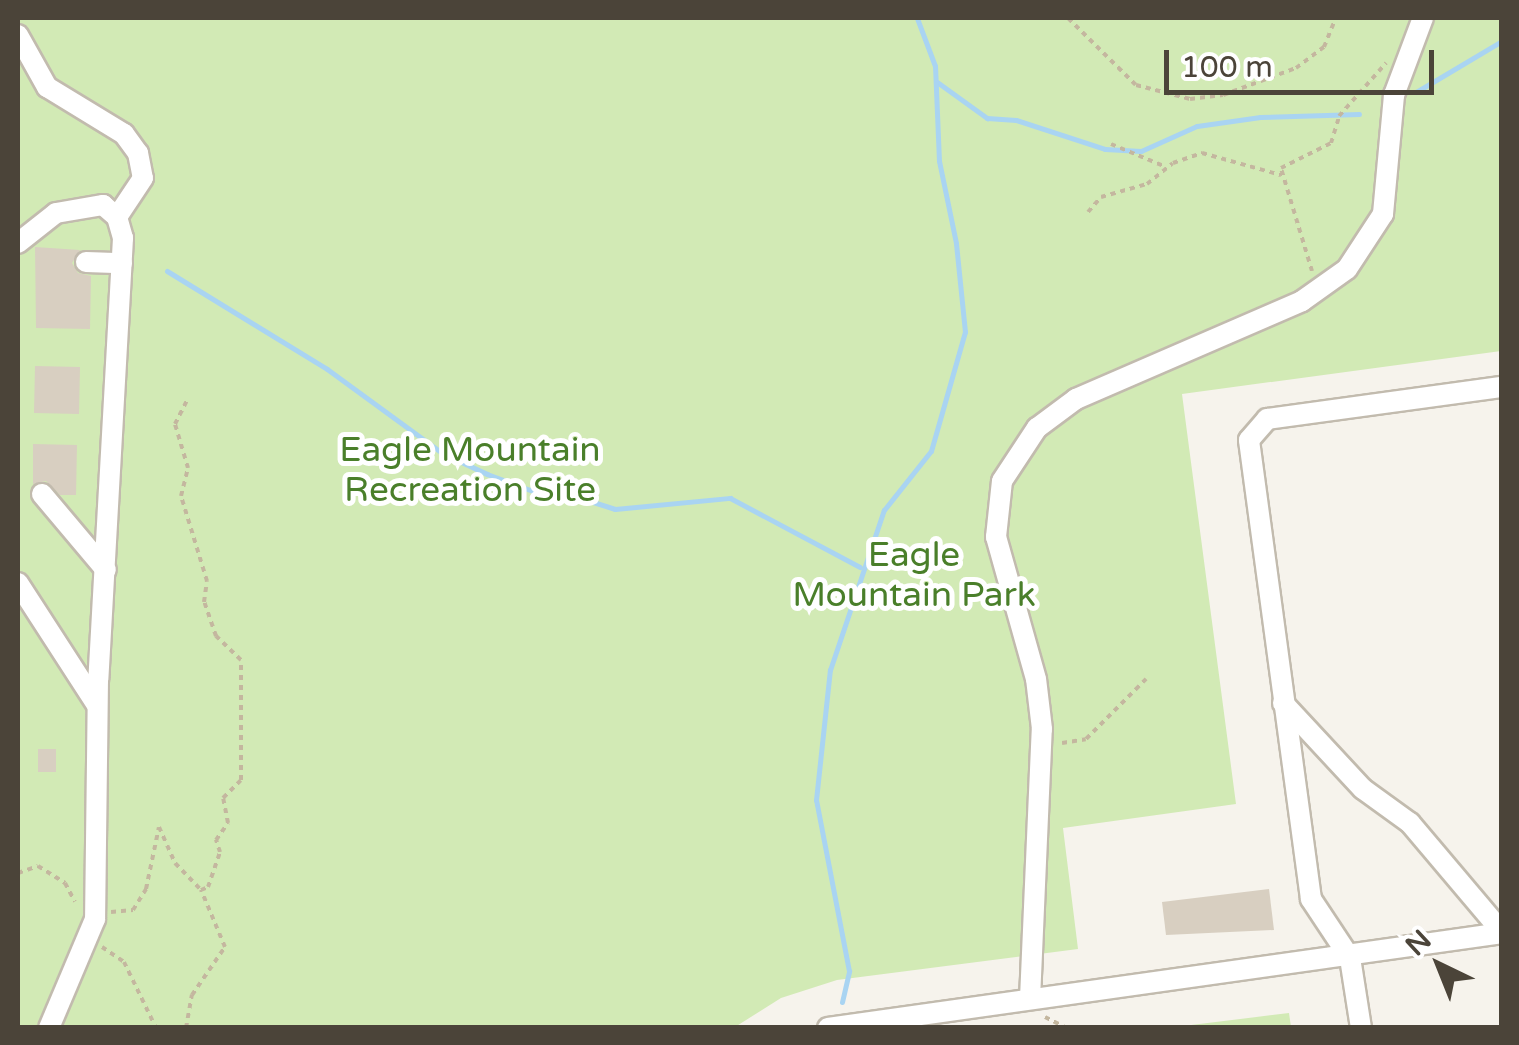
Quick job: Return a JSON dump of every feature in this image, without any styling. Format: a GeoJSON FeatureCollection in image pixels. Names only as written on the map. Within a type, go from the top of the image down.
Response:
{"type":"FeatureCollection","features":[{"type":"Feature","properties":{"kind":"street"},"geometry":{"type":"LineString","coordinates":[[1030,998],[1042,745],[1036,679],[996,537],[1002,481],[1021,446],[1076,399],[1322,288],[1360,254],[1382,214],[1394,95],[1423,18]]}},
{"type":"Feature","properties":{"kind":"street"},"geometry":{"type":"LineString","coordinates":[[18,35],[47,87],[124,134],[138,153],[143,178],[117,218],[122,263],[112,369],[98,705],[96,919],[50,1028]]}},
{"type":"Feature","properties":{"kind":"street"},"geometry":{"type":"LineString","coordinates":[[18,243],[56,213],[103,206],[117,218]]}},
{"type":"Feature","properties":{"kind":"street"},"geometry":{"type":"LineString","coordinates":[[86,262],[122,263]]}},
{"type":"Feature","properties":{"kind":"street"},"geometry":{"type":"LineString","coordinates":[[1361,1028],[1350,958],[1311,899],[1249,440],[1267,418],[1502,387]]}},
{"type":"Feature","properties":{"kind":"street"},"geometry":{"type":"LineString","coordinates":[[42,494],[106,570]]}},
{"type":"Feature","properties":{"kind":"street"},"geometry":{"type":"LineString","coordinates":[[18,583],[98,705]]}},
{"type":"Feature","properties":{"kind":"street"},"geometry":{"type":"LineString","coordinates":[[1283,702],[1363,789],[1410,824],[1502,932]]}},
{"type":"Feature","properties":{"kind":"street"},"geometry":{"type":"LineString","coordinates":[[828,1028],[1350,958],[1502,932]]}},
{"type":"Feature","properties":{"kind":"path"},"geometry":{"type":"LineString","coordinates":[[1068,18],[1136,85],[1190,100],[1223,95],[1296,68],[1324,47],[1336,18]]}},
{"type":"Feature","properties":{"kind":"path"},"geometry":{"type":"LineString","coordinates":[[1322,288],[1304,255],[1281,174],[1285,163],[1331,143],[1345,106],[1391,59]]}},
{"type":"Feature","properties":{"kind":"path"},"geometry":{"type":"LineString","coordinates":[[1111,144],[1166,167]]}},
{"type":"Feature","properties":{"kind":"path"},"geometry":{"type":"LineString","coordinates":[[1088,212],[1101,198],[1147,184],[1166,167],[1202,153],[1281,174]]}},
{"type":"Feature","properties":{"kind":"path"},"geometry":{"type":"LineString","coordinates":[[187,400],[175,424],[188,468],[181,496],[207,582],[204,602],[216,636],[241,660],[244,728],[236,735],[243,750],[241,780],[223,798],[228,824],[216,840],[220,852],[208,886],[201,890]]}},
{"type":"Feature","properties":{"kind":"path"},"geometry":{"type":"LineString","coordinates":[[1042,745],[1086,740],[1146,678]]}},
{"type":"Feature","properties":{"kind":"path"},"geometry":{"type":"LineString","coordinates":[[18,872],[38,866],[57,876],[80,910],[96,919],[133,910],[146,889],[159,827],[175,863],[201,890],[225,947],[192,995],[186,1028]]}},
{"type":"Feature","properties":{"kind":"path"},"geometry":{"type":"LineString","coordinates":[[88,939],[124,962],[156,1028]]}},
{"type":"Feature","properties":{"kind":"green space","name":"Eagle Mountain Recreation Site"},"geometry":{"type":"Polygon","coordinates":[[[18,18],[1501,18],[1501,351],[1182,394],[1236,804],[1063,828],[1078,949],[837,980],[781,998],[735,1027],[18,1027],[18,18]]]}},
{"type":"Feature","properties":{"kind":"green space"},"geometry":{"type":"Polygon","coordinates":[[[1289,1013],[1291,1027],[1175,1027],[1289,1013]]]}},
{"type":"Feature","properties":{"kind":"building"},"geometry":{"type":"Polygon","coordinates":[[[35,247],[80,250],[72,263],[78,273],[91,276],[90,329],[36,328],[35,247]]]}},
{"type":"Feature","properties":{"kind":"building"},"geometry":{"type":"Polygon","coordinates":[[[35,366],[80,367],[79,414],[34,413],[35,366]]]}},
{"type":"Feature","properties":{"kind":"building"},"geometry":{"type":"Polygon","coordinates":[[[33,444],[77,445],[76,495],[60,495],[46,481],[33,484],[33,444]]]}},
{"type":"Feature","properties":{"kind":"building"},"geometry":{"type":"Polygon","coordinates":[[[38,749],[56,749],[56,772],[38,772],[38,749]]]}},
{"type":"Feature","properties":{"kind":"building"},"geometry":{"type":"Polygon","coordinates":[[[1269,889],[1274,930],[1166,935],[1162,902],[1269,889]]]}},
{"type":"Feature","properties":{"kind":"waterway"},"geometry":{"type":"LineString","coordinates":[[842,1002],[849,971],[816,800],[830,670],[884,510],[931,451],[965,332],[956,243],[939,161],[935,66],[917,18]]}},
{"type":"Feature","properties":{"kind":"waterway"},"geometry":{"type":"LineString","coordinates":[[1416,92],[1502,41]]}},
{"type":"Feature","properties":{"kind":"waterway"},"geometry":{"type":"LineString","coordinates":[[937,82],[987,118],[1016,120],[1105,149],[1141,151],[1197,126],[1260,117],[1359,114]]}},
{"type":"Feature","properties":{"kind":"waterway"},"geometry":{"type":"LineString","coordinates":[[167,271],[327,369],[442,453],[487,474],[549,497],[574,496],[615,509],[730,498],[860,567]]}},
{"type":"Feature","properties":{"kind":"park label","name":"Eagle Mountain Park"},"geometry":{"type":"Point","coordinates":[914,575]}}]}
